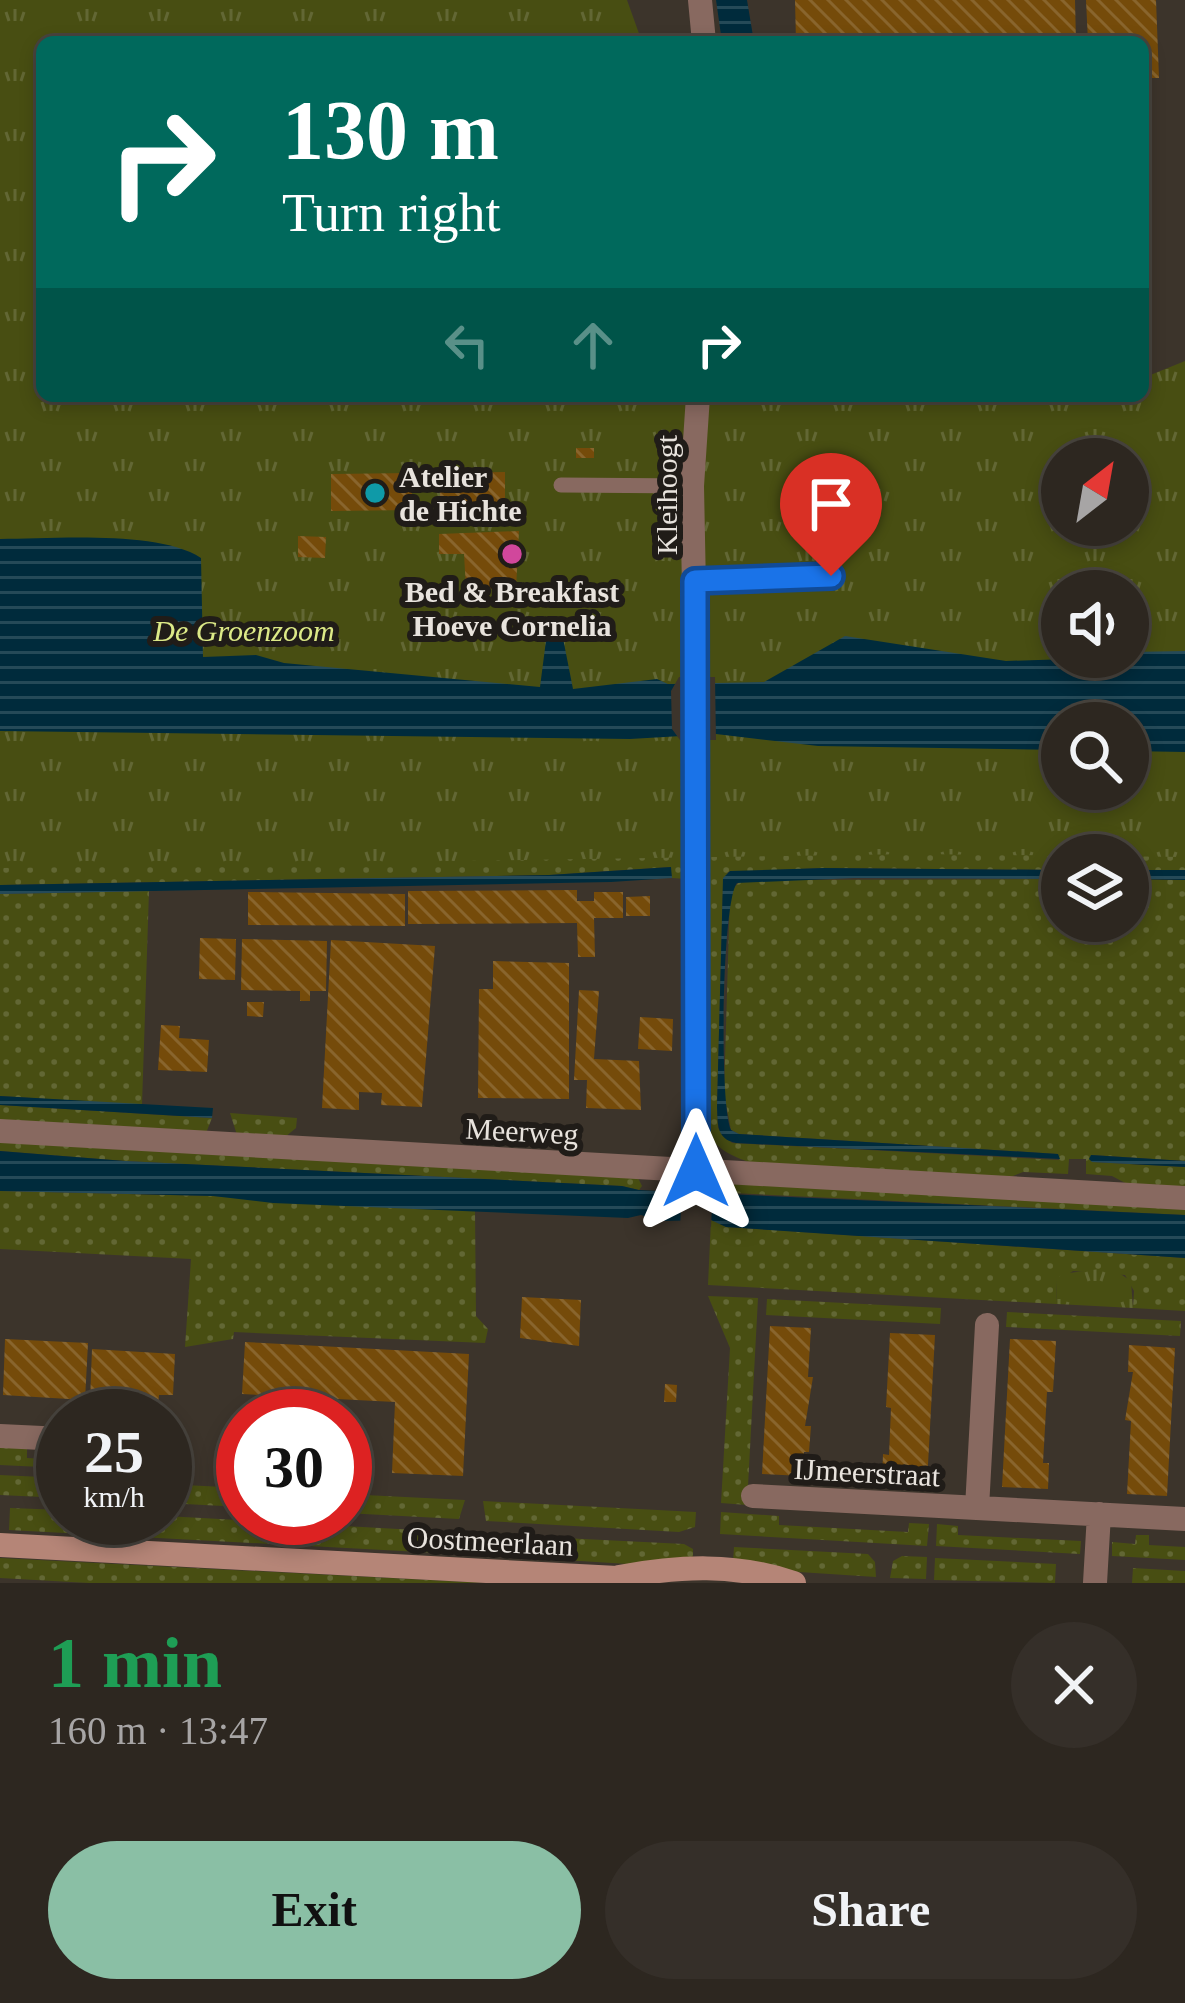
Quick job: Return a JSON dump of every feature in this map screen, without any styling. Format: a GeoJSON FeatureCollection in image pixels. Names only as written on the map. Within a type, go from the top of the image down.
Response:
{"type":"FeatureCollection","features":[{"type":"Feature","properties":{"kind":"street"},"geometry":{"type":"LineString","coordinates":[[700,0],[703,36]]}},
{"type":"Feature","properties":{"kind":"street","name":"Kleihoogt"},"geometry":{"type":"LineString","coordinates":[[696,1171],[692,486],[698,402]]}},
{"type":"Feature","properties":{"kind":"street","name":"Meerweg"},"geometry":{"type":"LineString","coordinates":[[0,1131],[1185,1198]]}},
{"type":"Feature","properties":{"kind":"street","name":"IJmeerstraat"},"geometry":{"type":"LineString","coordinates":[[977,1508],[987,1325]]}},
{"type":"Feature","properties":{"kind":"street"},"geometry":{"type":"LineString","coordinates":[[0,1436],[36,1438]]}},
{"type":"Feature","properties":{"kind":"street","name":"IJmeerstraat"},"geometry":{"type":"LineString","coordinates":[[753,1496],[1185,1519]]}},
{"type":"Feature","properties":{"kind":"street"},"geometry":{"type":"LineString","coordinates":[[1095,1583],[1099,1514]]}},
{"type":"Feature","properties":{"kind":"street","name":"Oostmeerlaan"},"geometry":{"type":"LineString","coordinates":[[0,1544],[627,1580],[674,1567],[702,1566],[794,1583]]}},
{"type":"Feature","properties":{"kind":"lane"},"geometry":{"type":"LineString","coordinates":[[561,485],[692,486]]}},
{"type":"Feature","properties":{"kind":"lane"},"geometry":{"type":"LineString","coordinates":[[695,581],[831,576]]}},
{"type":"Feature","properties":{"kind":"green space","name":"De Groenzoom"},"geometry":{"type":"Polygon","coordinates":[[[0,0],[627,0],[640,36],[36,36],[36,402],[1149,402],[1149,376],[1185,361],[1185,857],[1149,857],[1149,834],[1041,834],[1041,855],[0,868],[0,0]]]}},
{"type":"Feature","properties":{"kind":"green space"},"geometry":{"type":"Polygon","coordinates":[[[0,793],[686,811],[687,879],[672,878],[670,867],[549,875],[0,885],[0,793]]]}},
{"type":"Feature","properties":{"kind":"green space"},"geometry":{"type":"Polygon","coordinates":[[[1185,807],[1185,870],[1149,870],[1149,834],[1041,834],[1041,870],[728,872],[723,887],[718,1128],[732,1143],[1059,1160],[1058,1154],[731,1130],[724,1094],[730,892],[741,880],[1041,879],[1041,942],[1149,942],[1149,879],[1185,880],[1185,1161],[1092,1155],[1092,1162],[1185,1167],[1185,1189],[1131,1186],[1112,1176],[1086,1174],[1086,1159],[1069,1159],[1068,1174],[1023,1172],[1008,1178],[751,1163],[725,1151],[710,1137],[706,1130],[708,810],[1185,807]]]}},
{"type":"Feature","properties":{"kind":"green space"},"geometry":{"type":"Polygon","coordinates":[[[149,891],[142,1105],[0,1096],[0,894],[149,891]]]}},
{"type":"Feature","properties":{"kind":"green space"},"geometry":{"type":"Polygon","coordinates":[[[0,1105],[212,1118],[206,1133],[0,1122],[0,1105]]]}},
{"type":"Feature","properties":{"kind":"green space"},"geometry":{"type":"Polygon","coordinates":[[[230,1113],[297,1118],[296,1128],[285,1137],[237,1135],[230,1113]]]}},
{"type":"Feature","properties":{"kind":"green space"},"geometry":{"type":"Polygon","coordinates":[[[0,1142],[638,1178],[642,1186],[639,1190],[125,1161],[0,1151],[0,1142]]]}},
{"type":"Feature","properties":{"kind":"green space"},"geometry":{"type":"Polygon","coordinates":[[[716,1181],[1185,1208],[1185,1215],[711,1192],[716,1181]]]}},
{"type":"Feature","properties":{"kind":"green space"},"geometry":{"type":"Polygon","coordinates":[[[0,1191],[213,1196],[475,1211],[476,1316],[488,1329],[485,1343],[234,1332],[233,1339],[185,1347],[191,1259],[0,1249],[0,1191]]]}},
{"type":"Feature","properties":{"kind":"green space"},"geometry":{"type":"Polygon","coordinates":[[[711,1220],[727,1227],[1185,1258],[1185,1311],[1133,1308],[1134,1291],[1125,1275],[1073,1271],[1056,1282],[1057,1304],[708,1285],[711,1220]]]}},
{"type":"Feature","properties":{"kind":"green space"},"geometry":{"type":"Polygon","coordinates":[[[1116,1271],[1131,1281],[1133,1308],[1057,1304],[1056,1282],[1061,1274],[1116,1271]]]}},
{"type":"Feature","properties":{"kind":"green space"},"geometry":{"type":"Polygon","coordinates":[[[708,1296],[758,1298],[747,1505],[721,1503],[730,1348],[708,1296]]]}},
{"type":"Feature","properties":{"kind":"green space"},"geometry":{"type":"Polygon","coordinates":[[[767,1299],[941,1308],[940,1324],[766,1315],[767,1299]]]}},
{"type":"Feature","properties":{"kind":"green space"},"geometry":{"type":"Polygon","coordinates":[[[1007,1312],[1181,1321],[1180,1336],[1006,1327],[1007,1312]]]}},
{"type":"Feature","properties":{"kind":"green space"},"geometry":{"type":"Polygon","coordinates":[[[27,1446],[27,1458],[36,1458],[36,1467],[0,1465],[0,1448],[27,1446]]]}},
{"type":"Feature","properties":{"kind":"green space"},"geometry":{"type":"Polygon","coordinates":[[[0,1475],[36,1477],[36,1497],[0,1495],[0,1475]]]}},
{"type":"Feature","properties":{"kind":"green space"},"geometry":{"type":"Polygon","coordinates":[[[192,1485],[216,1487],[216,1506],[192,1504],[192,1485]]]}},
{"type":"Feature","properties":{"kind":"green space"},"geometry":{"type":"Polygon","coordinates":[[[372,1495],[465,1500],[459,1519],[372,1514],[372,1495]]]}},
{"type":"Feature","properties":{"kind":"green space"},"geometry":{"type":"Polygon","coordinates":[[[483,1501],[696,1512],[695,1527],[679,1532],[486,1521],[483,1501]]]}},
{"type":"Feature","properties":{"kind":"green space"},"geometry":{"type":"Polygon","coordinates":[[[10,1508],[36,1509],[36,1531],[9,1530],[10,1508]]]}},
{"type":"Feature","properties":{"kind":"green space"},"geometry":{"type":"Polygon","coordinates":[[[721,1512],[779,1516],[779,1525],[908,1532],[909,1523],[929,1524],[927,1546],[720,1534],[721,1512]]]}},
{"type":"Feature","properties":{"kind":"green space"},"geometry":{"type":"Polygon","coordinates":[[[192,1518],[216,1519],[216,1541],[192,1540],[192,1518]]]}},
{"type":"Feature","properties":{"kind":"green space"},"geometry":{"type":"Polygon","coordinates":[[[937,1524],[958,1526],[958,1535],[1081,1541],[1080,1554],[936,1546],[937,1524]]]}},
{"type":"Feature","properties":{"kind":"green space"},"geometry":{"type":"Polygon","coordinates":[[[372,1528],[445,1535],[439,1553],[289,1545],[372,1545],[372,1528]]]}},
{"type":"Feature","properties":{"kind":"green space"},"geometry":{"type":"Polygon","coordinates":[[[1136,1535],[1149,1535],[1149,1545],[1185,1547],[1185,1560],[1112,1556],[1112,1542],[1135,1544],[1136,1535]]]}},
{"type":"Feature","properties":{"kind":"green space"},"geometry":{"type":"Polygon","coordinates":[[[498,1538],[684,1544],[693,1549],[693,1559],[628,1564],[502,1556],[498,1538]]]}},
{"type":"Feature","properties":{"kind":"green space"},"geometry":{"type":"Polygon","coordinates":[[[734,1547],[868,1554],[875,1562],[876,1577],[733,1562],[734,1547]]]}},
{"type":"Feature","properties":{"kind":"green space"},"geometry":{"type":"Polygon","coordinates":[[[902,1556],[927,1557],[926,1579],[890,1578],[893,1561],[902,1556]]]}},
{"type":"Feature","properties":{"kind":"green space"},"geometry":{"type":"Polygon","coordinates":[[[0,1558],[487,1583],[89,1583],[0,1578],[0,1558]]]}},
{"type":"Feature","properties":{"kind":"green space"},"geometry":{"type":"Polygon","coordinates":[[[935,1558],[1056,1564],[1055,1583],[934,1580],[935,1558]]]}},
{"type":"Feature","properties":{"kind":"green space"},"geometry":{"type":"Polygon","coordinates":[[[1133,1568],[1185,1571],[1185,1583],[1132,1583],[1133,1568]]]}},
{"type":"Feature","properties":{"kind":"water"},"geometry":{"type":"Polygon","coordinates":[[[716,0],[747,0],[753,36],[721,36],[716,0]]]}},
{"type":"Feature","properties":{"kind":"water"},"geometry":{"type":"Polygon","coordinates":[[[0,539],[132,540],[182,549],[201,558],[203,657],[256,655],[284,663],[540,687],[548,625],[561,628],[573,689],[657,679],[668,684],[764,682],[845,636],[1006,661],[1041,660],[1041,678],[1149,678],[1149,652],[1185,651],[1185,752],[1149,751],[1149,702],[1041,702],[1041,750],[818,746],[716,734],[630,739],[0,731],[0,539]]]}},
{"type":"Feature","properties":{"kind":"water"},"geometry":{"type":"Polygon","coordinates":[[[671,867],[672,878],[611,882],[0,894],[0,885],[549,875],[671,867]]]}},
{"type":"Feature","properties":{"kind":"water"},"geometry":{"type":"Polygon","coordinates":[[[1041,870],[1041,879],[737,883],[728,926],[725,1084],[731,1130],[739,1134],[1058,1154],[1060,1159],[729,1141],[721,1134],[717,1107],[723,878],[730,871],[1041,870]]]}},
{"type":"Feature","properties":{"kind":"water"},"geometry":{"type":"Polygon","coordinates":[[[1149,870],[1185,870],[1185,880],[1149,879],[1149,870]]]}},
{"type":"Feature","properties":{"kind":"water"},"geometry":{"type":"Polygon","coordinates":[[[0,1096],[213,1108],[212,1118],[0,1105],[0,1096]]]}},
{"type":"Feature","properties":{"kind":"water"},"geometry":{"type":"Polygon","coordinates":[[[0,1151],[639,1190],[1185,1215],[1185,1258],[726,1227],[711,1220],[660,1221],[641,1215],[0,1191],[0,1151]]]}},
{"type":"Feature","properties":{"kind":"water"},"geometry":{"type":"Polygon","coordinates":[[[1091,1155],[1185,1161],[1185,1167],[1092,1162],[1091,1155]]]}},
{"type":"Feature","properties":{"kind":"pier"},"geometry":{"type":"Polygon","coordinates":[[[679,677],[715,677],[716,740],[680,740],[672,729],[671,691],[679,677]]]}},
{"type":"Feature","properties":{"kind":"pier"},"geometry":{"type":"Polygon","coordinates":[[[682,1185],[713,1186],[711,1227],[680,1228],[682,1185]]]}},
{"type":"Feature","properties":{"kind":"building"},"geometry":{"type":"Polygon","coordinates":[[[795,0],[1075,0],[1076,36],[796,36],[795,0]]]}},
{"type":"Feature","properties":{"kind":"building"},"geometry":{"type":"Polygon","coordinates":[[[1086,0],[1156,0],[1159,78],[1149,78],[1149,36],[1088,36],[1086,0]]]}},
{"type":"Feature","properties":{"kind":"building"},"geometry":{"type":"Polygon","coordinates":[[[576,448],[594,448],[594,458],[576,458],[576,448]]]}},
{"type":"Feature","properties":{"kind":"building"},"geometry":{"type":"Polygon","coordinates":[[[505,472],[505,509],[440,509],[440,473],[505,472]]]}},
{"type":"Feature","properties":{"kind":"building"},"geometry":{"type":"Polygon","coordinates":[[[412,473],[412,510],[331,511],[331,474],[412,473]]]}},
{"type":"Feature","properties":{"kind":"building"},"geometry":{"type":"Polygon","coordinates":[[[519,531],[516,589],[466,589],[464,554],[439,554],[439,534],[519,531]]]}},
{"type":"Feature","properties":{"kind":"building"},"geometry":{"type":"Polygon","coordinates":[[[298,536],[326,537],[325,558],[298,557],[298,536]]]}},
{"type":"Feature","properties":{"kind":"building"},"geometry":{"type":"Polygon","coordinates":[[[577,890],[577,901],[594,901],[594,892],[623,892],[623,918],[594,918],[595,957],[578,957],[577,923],[408,924],[408,891],[577,890]]]}},
{"type":"Feature","properties":{"kind":"building"},"geometry":{"type":"Polygon","coordinates":[[[248,892],[405,894],[405,926],[248,925],[248,892]]]}},
{"type":"Feature","properties":{"kind":"building"},"geometry":{"type":"Polygon","coordinates":[[[650,896],[650,916],[626,916],[626,897],[650,896]]]}},
{"type":"Feature","properties":{"kind":"building"},"geometry":{"type":"Polygon","coordinates":[[[200,938],[236,939],[235,980],[199,979],[200,938]]]}},
{"type":"Feature","properties":{"kind":"building"},"geometry":{"type":"Polygon","coordinates":[[[242,939],[327,941],[326,991],[310,991],[310,1001],[300,1001],[300,991],[241,990],[242,939]]]}},
{"type":"Feature","properties":{"kind":"building"},"geometry":{"type":"Polygon","coordinates":[[[331,940],[435,946],[422,1107],[381,1105],[382,1093],[359,1092],[359,1110],[322,1108],[331,940]]]}},
{"type":"Feature","properties":{"kind":"building"},"geometry":{"type":"Polygon","coordinates":[[[493,961],[569,963],[569,1099],[478,1098],[479,989],[493,989],[493,961]]]}},
{"type":"Feature","properties":{"kind":"building"},"geometry":{"type":"Polygon","coordinates":[[[579,990],[599,991],[594,1059],[639,1061],[641,1110],[586,1108],[587,1080],[574,1080],[579,990]]]}},
{"type":"Feature","properties":{"kind":"building"},"geometry":{"type":"Polygon","coordinates":[[[247,1002],[264,1002],[263,1017],[247,1016],[247,1002]]]}},
{"type":"Feature","properties":{"kind":"building"},"geometry":{"type":"Polygon","coordinates":[[[640,1017],[673,1019],[672,1051],[638,1049],[640,1017]]]}},
{"type":"Feature","properties":{"kind":"building"},"geometry":{"type":"Polygon","coordinates":[[[161,1025],[180,1026],[179,1038],[209,1040],[207,1072],[158,1070],[161,1025]]]}},
{"type":"Feature","properties":{"kind":"building"},"geometry":{"type":"Polygon","coordinates":[[[522,1297],[581,1300],[579,1346],[520,1338],[522,1297]]]}},
{"type":"Feature","properties":{"kind":"building"},"geometry":{"type":"Polygon","coordinates":[[[770,1326],[811,1328],[808,1377],[813,1377],[805,1426],[811,1426],[803,1476],[762,1474],[770,1326]]]}},
{"type":"Feature","properties":{"kind":"building"},"geometry":{"type":"Polygon","coordinates":[[[890,1333],[935,1335],[927,1483],[882,1480],[883,1454],[889,1455],[890,1333]]]}},
{"type":"Feature","properties":{"kind":"building"},"geometry":{"type":"Polygon","coordinates":[[[5,1339],[88,1343],[86,1389],[36,1389],[36,1397],[3,1395],[5,1339]]]}},
{"type":"Feature","properties":{"kind":"building"},"geometry":{"type":"Polygon","coordinates":[[[1010,1339],[1056,1341],[1043,1463],[1049,1463],[1048,1489],[1002,1487],[1010,1339]]]}},
{"type":"Feature","properties":{"kind":"building"},"geometry":{"type":"Polygon","coordinates":[[[245,1342],[469,1354],[463,1476],[392,1473],[395,1402],[372,1401],[372,1389],[242,1389],[245,1342]]]}},
{"type":"Feature","properties":{"kind":"building"},"geometry":{"type":"Polygon","coordinates":[[[1129,1345],[1175,1348],[1167,1496],[1127,1494],[1131,1421],[1125,1420],[1133,1372],[1128,1372],[1129,1345]]]}},
{"type":"Feature","properties":{"kind":"building"},"geometry":{"type":"Polygon","coordinates":[[[92,1349],[175,1354],[173,1389],[90,1389],[92,1349]]]}},
{"type":"Feature","properties":{"kind":"building"},"geometry":{"type":"Polygon","coordinates":[[[665,1384],[677,1385],[676,1402],[664,1402],[665,1384]]]}},
{"type":"Feature","properties":{"kind":"place","name":"Atelier de Hichte"},"geometry":{"type":"Point","coordinates":[375,493]}},
{"type":"Feature","properties":{"kind":"place","name":"Bed & Breakfast Hoeve Cornelia"},"geometry":{"type":"Point","coordinates":[512,554]}},
{"type":"Feature","properties":{"kind":"route"},"geometry":{"type":"LineString","coordinates":[[696,1171],[695,581],[831,576]]}}]}
